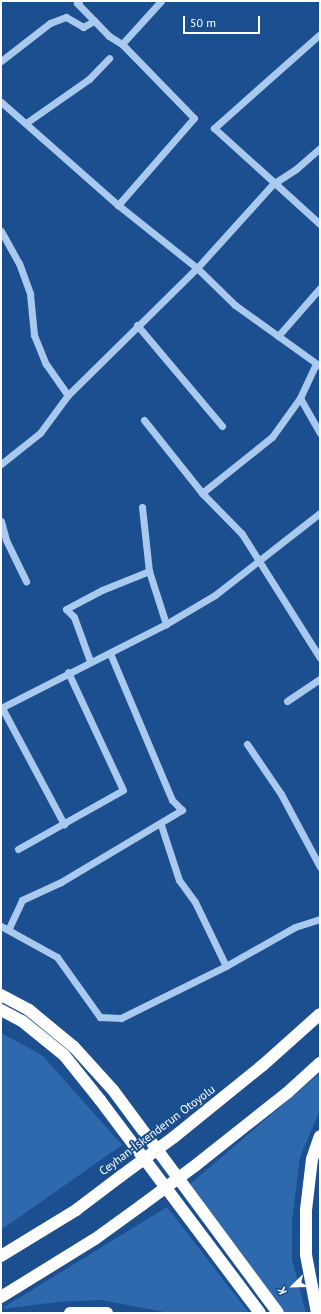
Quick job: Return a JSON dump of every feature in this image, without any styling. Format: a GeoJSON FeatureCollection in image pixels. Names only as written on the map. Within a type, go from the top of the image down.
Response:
{"type":"FeatureCollection","features":[{"type":"Feature","properties":{"kind":"highway"},"geometry":{"type":"LineString","coordinates":[[1,995],[29,1010],[74,1047],[113,1090],[278,1313]]}},
{"type":"Feature","properties":{"kind":"highway"},"geometry":{"type":"LineString","coordinates":[[1,1010],[22,1021],[64,1055],[100,1100],[260,1313]]}},
{"type":"Feature","properties":{"kind":"highway","name":"Ceyhan-İskenderun Otoyolu"},"geometry":{"type":"LineString","coordinates":[[1,1256],[76,1210],[174,1137],[263,1065],[320,1014]]}},
{"type":"Feature","properties":{"kind":"highway"},"geometry":{"type":"LineString","coordinates":[[1,1298],[95,1239],[142,1205],[196,1165],[287,1093],[320,1062]]}},
{"type":"Feature","properties":{"kind":"highway"},"geometry":{"type":"LineString","coordinates":[[317,1313],[306,1255],[306,1210],[312,1159],[320,1136]]}},
{"type":"Feature","properties":{"kind":"highway"},"geometry":{"type":"LineString","coordinates":[[1,1252],[76,1210]]}},
{"type":"Feature","properties":{"kind":"highway"},"geometry":{"type":"LineString","coordinates":[[70,1313],[107,1313]]}},
{"type":"Feature","properties":{"kind":"street"},"geometry":{"type":"LineString","coordinates":[[79,1],[77,3],[94,21],[122,44],[194,118],[118,205]]}},
{"type":"Feature","properties":{"kind":"street"},"geometry":{"type":"LineString","coordinates":[[122,44],[161,1]]}},
{"type":"Feature","properties":{"kind":"street"},"geometry":{"type":"LineString","coordinates":[[1,61],[50,23],[66,17],[83,28],[94,21]]}},
{"type":"Feature","properties":{"kind":"street"},"geometry":{"type":"LineString","coordinates":[[320,34],[214,128],[273,184],[320,224]]}},
{"type":"Feature","properties":{"kind":"street"},"geometry":{"type":"LineString","coordinates":[[26,122],[89,79],[110,58]]}},
{"type":"Feature","properties":{"kind":"street"},"geometry":{"type":"LineString","coordinates":[[1,102],[26,122],[118,205],[197,268],[235,305],[318,365],[300,398],[272,437],[261,448],[202,493]]}},
{"type":"Feature","properties":{"kind":"street"},"geometry":{"type":"LineString","coordinates":[[2,462],[40,434],[68,395],[137,325],[197,268],[273,184],[296,169],[320,148]]}},
{"type":"Feature","properties":{"kind":"street"},"geometry":{"type":"LineString","coordinates":[[1,231],[19,262],[30,294],[34,335],[46,364],[68,395]]}},
{"type":"Feature","properties":{"kind":"street"},"geometry":{"type":"LineString","coordinates":[[278,336],[320,288]]}},
{"type":"Feature","properties":{"kind":"street"},"geometry":{"type":"LineString","coordinates":[[137,325],[222,426]]}},
{"type":"Feature","properties":{"kind":"street"},"geometry":{"type":"LineString","coordinates":[[300,398],[320,433]]}},
{"type":"Feature","properties":{"kind":"street"},"geometry":{"type":"LineString","coordinates":[[144,420],[202,493],[242,534],[260,560],[320,658]]}},
{"type":"Feature","properties":{"kind":"street"},"geometry":{"type":"LineString","coordinates":[[142,507],[149,571],[166,624]]}},
{"type":"Feature","properties":{"kind":"street"},"geometry":{"type":"LineString","coordinates":[[64,824],[1,708],[68,672],[110,653],[166,624],[215,595],[320,513]]}},
{"type":"Feature","properties":{"kind":"street"},"geometry":{"type":"LineString","coordinates":[[1,521],[6,540],[26,581]]}},
{"type":"Feature","properties":{"kind":"street"},"geometry":{"type":"LineString","coordinates":[[90,661],[74,617],[66,609],[102,590],[149,571]]}},
{"type":"Feature","properties":{"kind":"street"},"geometry":{"type":"LineString","coordinates":[[110,653],[172,800],[182,810],[162,825],[61,882],[22,900],[5,927],[57,957],[100,1017],[121,1018],[226,966],[295,927],[320,919]]}},
{"type":"Feature","properties":{"kind":"street"},"geometry":{"type":"LineString","coordinates":[[18,849],[123,790],[68,672]]}},
{"type":"Feature","properties":{"kind":"street"},"geometry":{"type":"LineString","coordinates":[[286,701],[320,679]]}},
{"type":"Feature","properties":{"kind":"street"},"geometry":{"type":"LineString","coordinates":[[247,744],[281,794],[320,867]]}},
{"type":"Feature","properties":{"kind":"street"},"geometry":{"type":"LineString","coordinates":[[162,825],[179,880],[195,902],[226,966]]}},
{"type":"Feature","properties":{"kind":"shaded area"},"geometry":{"type":"Polygon","coordinates":[[[1,1033],[42,1055],[122,1145],[1,1230],[1,1033]]]}},
{"type":"Feature","properties":{"kind":"shaded area"},"geometry":{"type":"Polygon","coordinates":[[[320,1073],[320,1110],[300,1157],[292,1220],[292,1260],[306,1313],[285,1313],[190,1184],[320,1073]]]}},
{"type":"Feature","properties":{"kind":"shaded area"},"geometry":{"type":"Polygon","coordinates":[[[167,1207],[249,1313],[170,1313],[101,1300],[58,1302],[1,1309],[167,1207]]]}}]}
